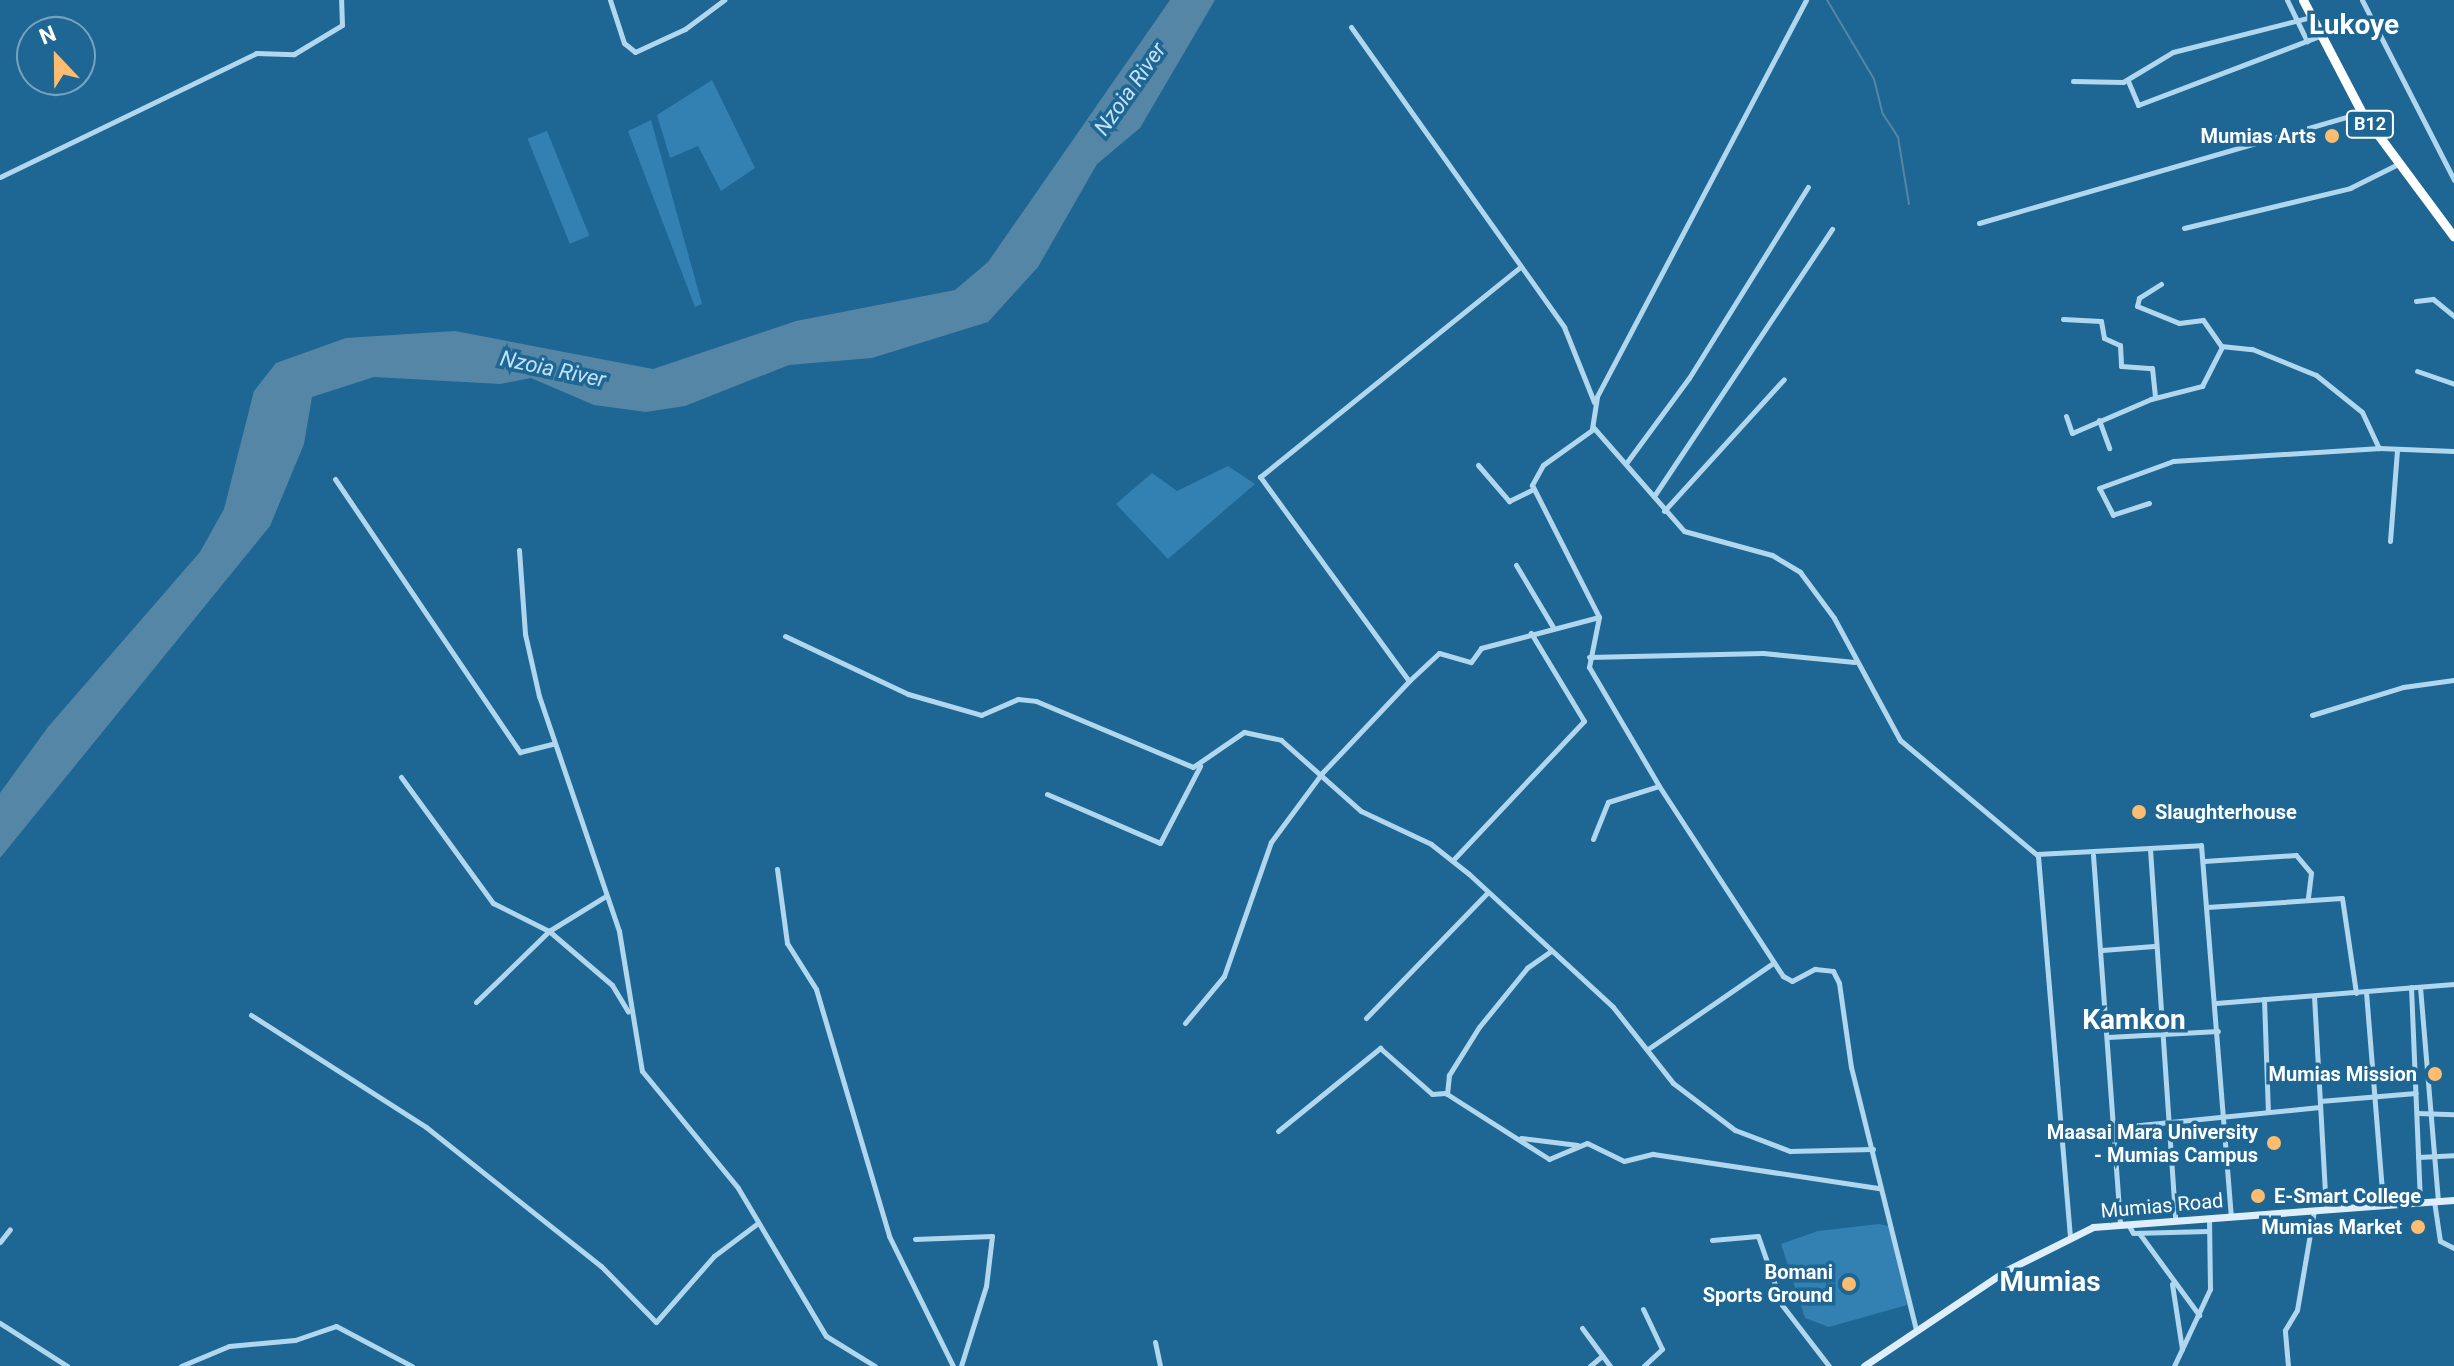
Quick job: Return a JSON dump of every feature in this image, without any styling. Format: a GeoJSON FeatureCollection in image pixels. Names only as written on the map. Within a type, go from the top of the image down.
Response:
{"type":"FeatureCollection","features":[{"type":"Feature","properties":{"kind":"highway","name":"B12"},"geometry":{"type":"LineString","coordinates":[[2303,0],[2362,113],[2396,165],[2454,237]]}},
{"type":"Feature","properties":{"kind":"street"},"geometry":{"type":"LineString","coordinates":[[0,177],[256,53],[299,52],[343,23],[341,0]]}},
{"type":"Feature","properties":{"kind":"street"},"geometry":{"type":"LineString","coordinates":[[610,0],[631,52],[685,29],[724,0]]}},
{"type":"Feature","properties":{"kind":"street"},"geometry":{"type":"LineString","coordinates":[[1594,403],[1806,0]]}},
{"type":"Feature","properties":{"kind":"street"},"geometry":{"type":"LineString","coordinates":[[2287,0],[2307,41]]}},
{"type":"Feature","properties":{"kind":"street"},"geometry":{"type":"LineString","coordinates":[[2362,0],[2454,180]]}},
{"type":"Feature","properties":{"kind":"street"},"geometry":{"type":"LineString","coordinates":[[2073,81],[2128,81],[2173,52],[2312,17]]}},
{"type":"Feature","properties":{"kind":"street"},"geometry":{"type":"LineString","coordinates":[[1351,27],[1571,339],[1594,403],[1593,427],[1627,462],[1664,511],[1695,536],[1792,564],[1834,618],[1885,720],[1910,751],[2037,854],[2093,855],[2197,842],[2204,861],[2231,1216]]}},
{"type":"Feature","properties":{"kind":"street"},"geometry":{"type":"LineString","coordinates":[[2128,81],[2138,105],[2321,35]]}},
{"type":"Feature","properties":{"kind":"street"},"geometry":{"type":"LineString","coordinates":[[1979,223],[2362,113]]}},
{"type":"Feature","properties":{"kind":"street"},"geometry":{"type":"LineString","coordinates":[[2184,228],[2350,188],[2396,165]]}},
{"type":"Feature","properties":{"kind":"street"},"geometry":{"type":"LineString","coordinates":[[1627,462],[1689,378],[1808,187]]}},
{"type":"Feature","properties":{"kind":"street"},"geometry":{"type":"LineString","coordinates":[[1654,496],[1832,229]]}},
{"type":"Feature","properties":{"kind":"street"},"geometry":{"type":"LineString","coordinates":[[1409,681],[1260,477],[1519,268]]}},
{"type":"Feature","properties":{"kind":"street"},"geometry":{"type":"LineString","coordinates":[[2161,284],[2140,296],[2138,307],[2183,324],[2203,320],[2222,347]]}},
{"type":"Feature","properties":{"kind":"street"},"geometry":{"type":"LineString","coordinates":[[2416,301],[2433,299],[2454,316]]}},
{"type":"Feature","properties":{"kind":"street"},"geometry":{"type":"LineString","coordinates":[[2063,319],[2101,321],[2104,338],[2120,345],[2121,367],[2152,368],[2155,397]]}},
{"type":"Feature","properties":{"kind":"street"},"geometry":{"type":"LineString","coordinates":[[2066,416],[2071,433],[2155,397],[2205,384],[2222,347]]}},
{"type":"Feature","properties":{"kind":"street"},"geometry":{"type":"LineString","coordinates":[[2222,347],[2252,349],[2316,375],[2362,412],[2381,448]]}},
{"type":"Feature","properties":{"kind":"street"},"geometry":{"type":"LineString","coordinates":[[2417,371],[2454,384]]}},
{"type":"Feature","properties":{"kind":"street"},"geometry":{"type":"LineString","coordinates":[[1664,511],[1784,379]]}},
{"type":"Feature","properties":{"kind":"street"},"geometry":{"type":"LineString","coordinates":[[2099,420],[2109,448]]}},
{"type":"Feature","properties":{"kind":"street"},"geometry":{"type":"LineString","coordinates":[[1593,427],[1539,469],[1533,490],[1599,617],[1589,657],[1659,786],[1773,963],[1792,981],[1815,969],[1833,971],[1879,1188],[1916,1329]]}},
{"type":"Feature","properties":{"kind":"street"},"geometry":{"type":"LineString","coordinates":[[2149,503],[2113,515],[2099,488],[2173,461],[2381,448],[2454,451]]}},
{"type":"Feature","properties":{"kind":"street"},"geometry":{"type":"LineString","coordinates":[[2390,541],[2397,449]]}},
{"type":"Feature","properties":{"kind":"street"},"geometry":{"type":"LineString","coordinates":[[1478,465],[1509,501],[1533,490]]}},
{"type":"Feature","properties":{"kind":"street"},"geometry":{"type":"LineString","coordinates":[[335,479],[520,752],[552,744]]}},
{"type":"Feature","properties":{"kind":"street"},"geometry":{"type":"LineString","coordinates":[[519,550],[525,634],[552,744],[623,946],[631,1016],[646,1079],[738,1188],[826,1336],[839,1349],[875,1366]]}},
{"type":"Feature","properties":{"kind":"street"},"geometry":{"type":"LineString","coordinates":[[1516,565],[1553,627]]}},
{"type":"Feature","properties":{"kind":"street"},"geometry":{"type":"LineString","coordinates":[[1185,1023],[1224,976],[1271,842],[1322,773],[1409,681],[1439,653],[1472,662],[1481,648],[1599,617]]}},
{"type":"Feature","properties":{"kind":"street"},"geometry":{"type":"LineString","coordinates":[[1453,860],[1584,721],[1531,633]]}},
{"type":"Feature","properties":{"kind":"street"},"geometry":{"type":"LineString","coordinates":[[785,636],[908,694],[981,715],[1027,699],[1200,766]]}},
{"type":"Feature","properties":{"kind":"street"},"geometry":{"type":"LineString","coordinates":[[1589,657],[1763,653],[1856,662]]}},
{"type":"Feature","properties":{"kind":"street"},"geometry":{"type":"LineString","coordinates":[[2312,715],[2403,687],[2454,680]]}},
{"type":"Feature","properties":{"kind":"street"},"geometry":{"type":"LineString","coordinates":[[1047,794],[1159,844],[1200,766],[1237,735],[1257,731],[1293,746],[1361,811],[1453,860],[1613,1007],[1694,1102],[1762,1144],[1790,1151],[1873,1149]]}},
{"type":"Feature","properties":{"kind":"street"},"geometry":{"type":"LineString","coordinates":[[401,777],[497,907],[549,931],[612,985],[631,1016]]}},
{"type":"Feature","properties":{"kind":"street"},"geometry":{"type":"LineString","coordinates":[[1593,839],[1608,802],[1659,786]]}},
{"type":"Feature","properties":{"kind":"street"},"geometry":{"type":"LineString","coordinates":[[2150,849],[2154,946],[2175,1220]]}},
{"type":"Feature","properties":{"kind":"street"},"geometry":{"type":"LineString","coordinates":[[2037,854],[2070,1236]]}},
{"type":"Feature","properties":{"kind":"street"},"geometry":{"type":"LineString","coordinates":[[2093,855],[2124,1224],[2139,1233],[2199,1315]]}},
{"type":"Feature","properties":{"kind":"street"},"geometry":{"type":"LineString","coordinates":[[2204,861],[2296,855],[2311,873],[2308,899]]}},
{"type":"Feature","properties":{"kind":"street"},"geometry":{"type":"LineString","coordinates":[[777,869],[787,943],[816,989],[889,1236],[953,1366]]}},
{"type":"Feature","properties":{"kind":"street"},"geometry":{"type":"LineString","coordinates":[[1366,1018],[1488,892]]}},
{"type":"Feature","properties":{"kind":"street"},"geometry":{"type":"LineString","coordinates":[[476,1002],[549,931],[606,896]]}},
{"type":"Feature","properties":{"kind":"street"},"geometry":{"type":"LineString","coordinates":[[2207,907],[2343,899],[2356,993]]}},
{"type":"Feature","properties":{"kind":"street"},"geometry":{"type":"LineString","coordinates":[[2102,950],[2154,946]]}},
{"type":"Feature","properties":{"kind":"street"},"geometry":{"type":"LineString","coordinates":[[1445,1093],[1449,1075],[1479,1027],[1527,968],[1551,951]]}},
{"type":"Feature","properties":{"kind":"street"},"geometry":{"type":"LineString","coordinates":[[1648,1049],[1773,963]]}},
{"type":"Feature","properties":{"kind":"street"},"geometry":{"type":"LineString","coordinates":[[2216,1003],[2454,984]]}},
{"type":"Feature","properties":{"kind":"street"},"geometry":{"type":"LineString","coordinates":[[2411,987],[2420,1201]]}},
{"type":"Feature","properties":{"kind":"street"},"geometry":{"type":"LineString","coordinates":[[2420,987],[2440,1241],[2454,1248]]}},
{"type":"Feature","properties":{"kind":"street"},"geometry":{"type":"LineString","coordinates":[[2366,992],[2383,1205]]}},
{"type":"Feature","properties":{"kind":"street"},"geometry":{"type":"LineString","coordinates":[[2314,996],[2326,1209]]}},
{"type":"Feature","properties":{"kind":"street"},"geometry":{"type":"LineString","coordinates":[[2264,999],[2268,1112]]}},
{"type":"Feature","properties":{"kind":"street"},"geometry":{"type":"LineString","coordinates":[[251,1015],[426,1127],[601,1266],[656,1322],[714,1256],[758,1223]]}},
{"type":"Feature","properties":{"kind":"street"},"geometry":{"type":"LineString","coordinates":[[2108,1037],[2218,1031]]}},
{"type":"Feature","properties":{"kind":"street"},"geometry":{"type":"LineString","coordinates":[[1278,1131],[1380,1048],[1432,1094],[1445,1093],[1549,1159],[1578,1145]]}},
{"type":"Feature","properties":{"kind":"street"},"geometry":{"type":"LineString","coordinates":[[2060,1133],[2416,1093]]}},
{"type":"Feature","properties":{"kind":"street"},"geometry":{"type":"LineString","coordinates":[[2417,1113],[2454,1114]]}},
{"type":"Feature","properties":{"kind":"street"},"geometry":{"type":"LineString","coordinates":[[1520,1138],[1598,1145],[1624,1161],[1653,1154],[1879,1188]]}},
{"type":"Feature","properties":{"kind":"street"},"geometry":{"type":"LineString","coordinates":[[2418,1157],[2454,1155]]}},
{"type":"Feature","properties":{"kind":"street","name":"Mumias Road"},"geometry":{"type":"LineString","coordinates":[[1864,1366],[1916,1329],[2070,1236],[2124,1224],[2454,1200]]}},
{"type":"Feature","properties":{"kind":"street"},"geometry":{"type":"LineString","coordinates":[[2288,1366],[2285,1330],[2297,1310],[2314,1211]]}},
{"type":"Feature","properties":{"kind":"street"},"geometry":{"type":"LineString","coordinates":[[2174,1366],[2210,1289],[2209,1218]]}},
{"type":"Feature","properties":{"kind":"street"},"geometry":{"type":"LineString","coordinates":[[0,1242],[10,1229]]}},
{"type":"Feature","properties":{"kind":"street"},"geometry":{"type":"LineString","coordinates":[[2139,1233],[2208,1231]]}},
{"type":"Feature","properties":{"kind":"street"},"geometry":{"type":"LineString","coordinates":[[915,1239],[992,1236],[986,1286],[961,1366]]}},
{"type":"Feature","properties":{"kind":"street"},"geometry":{"type":"LineString","coordinates":[[1712,1240],[1758,1236],[1782,1305],[1829,1366]]}},
{"type":"Feature","properties":{"kind":"street"},"geometry":{"type":"LineString","coordinates":[[2171,1280],[2183,1350]]}},
{"type":"Feature","properties":{"kind":"street"},"geometry":{"type":"LineString","coordinates":[[1643,1309],[1662,1349],[1644,1366]]}},
{"type":"Feature","properties":{"kind":"street"},"geometry":{"type":"LineString","coordinates":[[0,1323],[67,1366]]}},
{"type":"Feature","properties":{"kind":"street"},"geometry":{"type":"LineString","coordinates":[[181,1366],[229,1346],[295,1340],[336,1326],[412,1366]]}},
{"type":"Feature","properties":{"kind":"street"},"geometry":{"type":"LineString","coordinates":[[1582,1328],[1610,1366]]}},
{"type":"Feature","properties":{"kind":"street"},"geometry":{"type":"LineString","coordinates":[[1155,1342],[1160,1366]]}},
{"type":"Feature","properties":{"kind":"street"},"geometry":{"type":"LineString","coordinates":[[1590,1366],[1602,1356]]}},
{"type":"Feature","properties":{"kind":"shaded area"},"geometry":{"type":"Polygon","coordinates":[[[712,80],[755,168],[721,191],[698,146],[670,158],[657,115],[712,80]]]}},
{"type":"Feature","properties":{"kind":"shaded area"},"geometry":{"type":"Polygon","coordinates":[[[651,120],[702,304],[695,307],[628,131],[651,120]]]}},
{"type":"Feature","properties":{"kind":"shaded area"},"geometry":{"type":"Polygon","coordinates":[[[547,131],[589,236],[570,244],[528,139],[547,131]]]}},
{"type":"Feature","properties":{"kind":"shaded area"},"geometry":{"type":"Polygon","coordinates":[[[1228,466],[1255,484],[1168,559],[1116,504],[1152,473],[1177,491],[1228,466]]]}},
{"type":"Feature","properties":{"kind":"shaded area","name":"Bomani Sports Ground"},"geometry":{"type":"Polygon","coordinates":[[[1879,1224],[1893,1227],[1907,1305],[1829,1327],[1805,1318],[1781,1244],[1818,1231],[1879,1224]]]}},
{"type":"Feature","properties":{"kind":"water","name":"Nzoia River"},"geometry":{"type":"Polygon","coordinates":[[[1170,0],[1215,0],[1140,128],[1097,164],[1038,267],[988,322],[872,358],[789,365],[685,406],[646,412],[594,405],[531,378],[500,384],[374,377],[312,397],[304,444],[270,526],[0,858],[0,793],[48,727],[200,552],[224,509],[254,391],[276,363],[346,338],[455,331],[653,369],[796,321],[955,290],[988,262],[1170,0]]]}},
{"type":"Feature","properties":{"kind":"waterway"},"geometry":{"type":"LineString","coordinates":[[1827,0],[1874,79],[1883,114],[1898,137],[1909,204]]}},
{"type":"Feature","properties":{"kind":"place","name":"Mumias Arts"},"geometry":{"type":"Point","coordinates":[2332,136]}},
{"type":"Feature","properties":{"kind":"place","name":"Slaughterhouse"},"geometry":{"type":"Point","coordinates":[2139,812]}},
{"type":"Feature","properties":{"kind":"place","name":"Mumias Mission"},"geometry":{"type":"Point","coordinates":[2435,1074]}},
{"type":"Feature","properties":{"kind":"place","name":"Maasai Mara University - Mumias Campus"},"geometry":{"type":"Point","coordinates":[2274,1143]}},
{"type":"Feature","properties":{"kind":"place","name":"E-Smart College"},"geometry":{"type":"Point","coordinates":[2258,1196]}},
{"type":"Feature","properties":{"kind":"place","name":"Mumias Market"},"geometry":{"type":"Point","coordinates":[2418,1227]}},
{"type":"Feature","properties":{"kind":"place","name":"Bomani Sports Ground"},"geometry":{"type":"Point","coordinates":[1849,1284]}},
{"type":"Feature","properties":{"kind":"district","name":"Lukoye"},"geometry":{"type":"Point","coordinates":[2354,25]}},
{"type":"Feature","properties":{"kind":"district","name":"Kamkon"},"geometry":{"type":"Point","coordinates":[2134,1020]}},
{"type":"Feature","properties":{"kind":"district","name":"Mumias"},"geometry":{"type":"Point","coordinates":[2050,1282]}}]}
